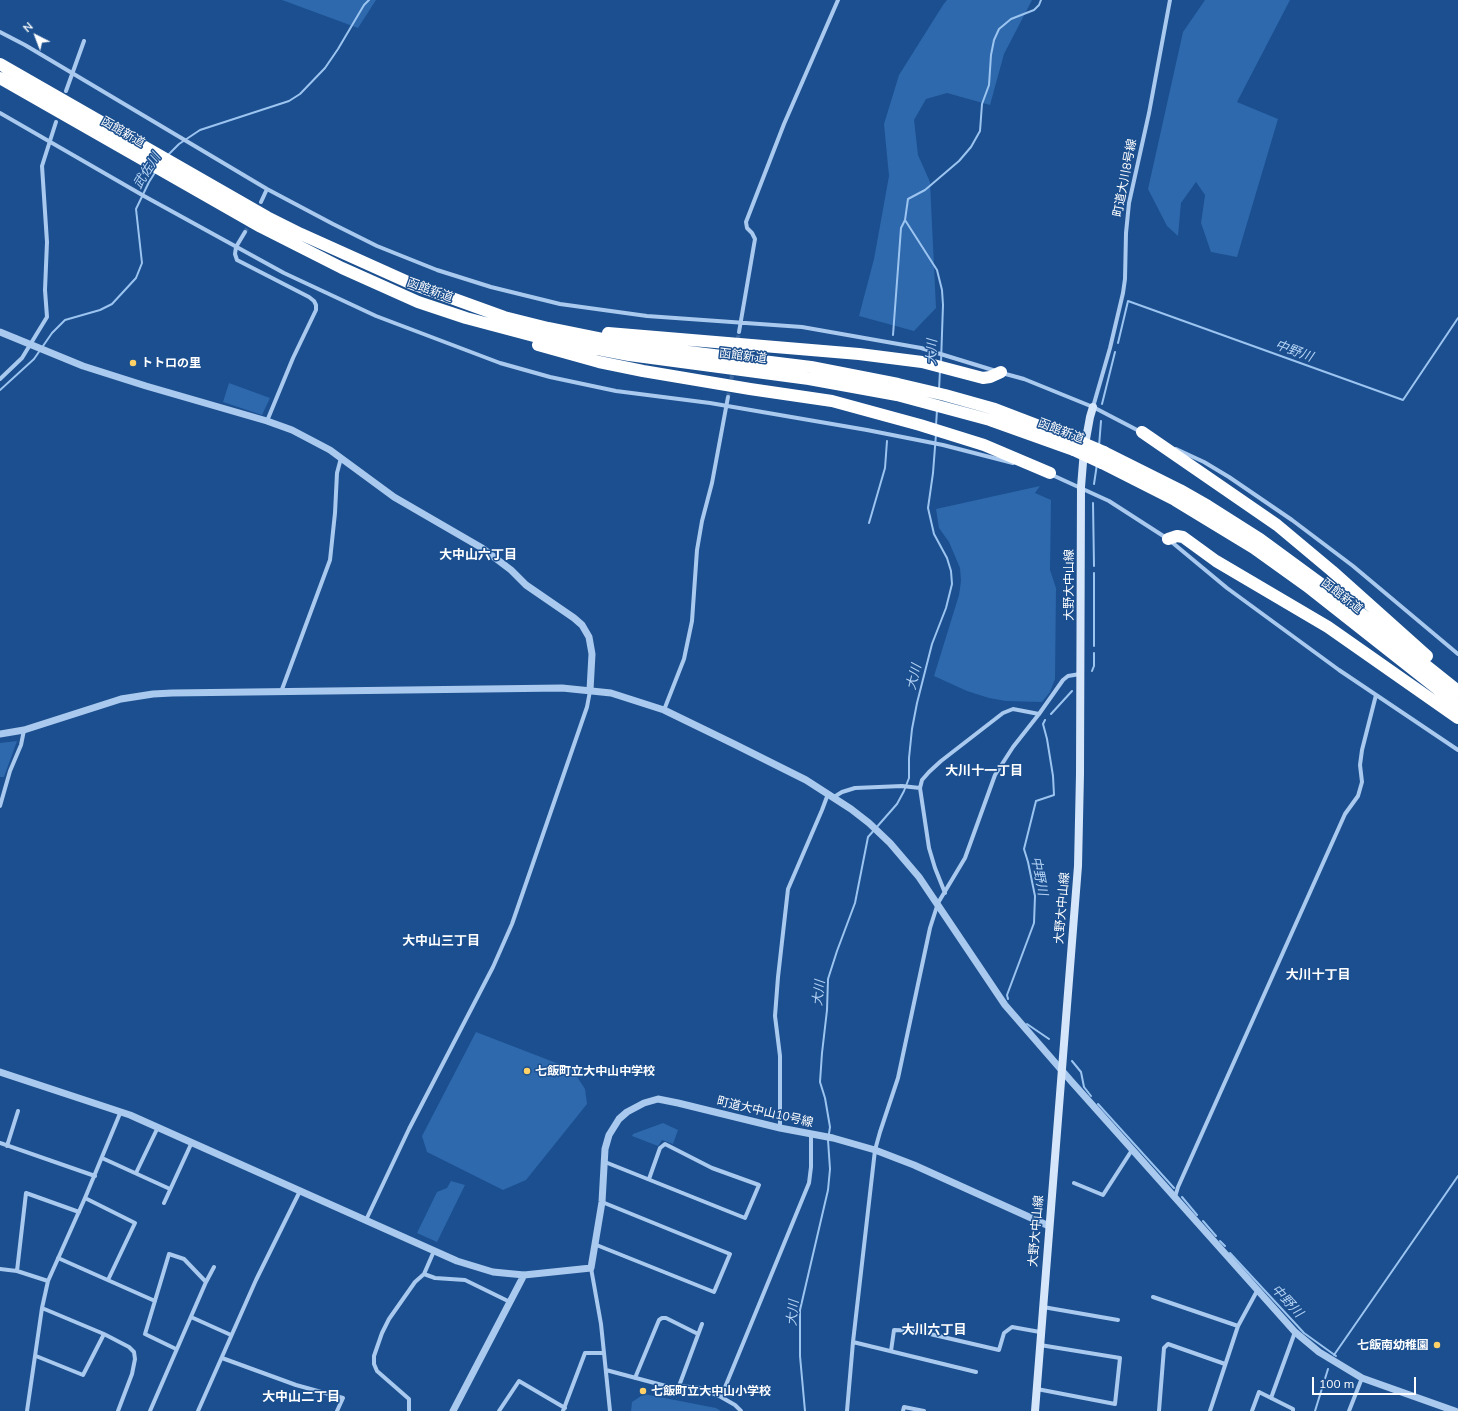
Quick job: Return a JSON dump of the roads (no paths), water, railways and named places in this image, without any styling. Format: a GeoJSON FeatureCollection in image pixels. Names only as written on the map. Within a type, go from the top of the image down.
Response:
{"type":"FeatureCollection","features":[{"type":"Feature","properties":{"kind":"highway","name":"函館新道"},"geometry":{"type":"LineString","coordinates":[[0,64],[267,216],[313,240],[410,283],[504,317],[548,328],[632,345],[811,367],[920,394],[944,401],[990,420],[1075,445],[1180,490],[1215,510],[1260,539],[1354,608],[1458,691]]}},
{"type":"Feature","properties":{"kind":"highway","name":"函館新道"},"geometry":{"type":"LineString","coordinates":[[0,78],[168,174],[288,240],[342,268],[418,302],[466,318],[545,339],[629,355],[809,379],[868,389],[920,394]]}},
{"type":"Feature","properties":{"kind":"highway"},"geometry":{"type":"LineString","coordinates":[[418,302],[465,322],[513,339],[599,362],[742,388],[832,401],[920,425],[984,445],[1050,473]]}},
{"type":"Feature","properties":{"kind":"highway"},"geometry":{"type":"LineString","coordinates":[[504,317],[615,334],[859,354],[922,362],[983,378],[990,378],[1001,372]]}},
{"type":"Feature","properties":{"kind":"highway"},"geometry":{"type":"LineString","coordinates":[[1142,432],[1277,525],[1332,571],[1458,684]]}},
{"type":"Feature","properties":{"kind":"highway","name":"函館新道"},"geometry":{"type":"LineString","coordinates":[[1103,457],[1254,548],[1318,595],[1458,705]]}},
{"type":"Feature","properties":{"kind":"highway"},"geometry":{"type":"LineString","coordinates":[[1168,538],[1177,536],[1183,537],[1216,561],[1328,627],[1458,718]]}},
{"type":"Feature","properties":{"kind":"main road","name":"大野大中山線"},"geometry":{"type":"LineString","coordinates":[[1035,1411],[1040,1332],[1078,866],[1080,774],[1081,487],[1084,450],[1093,407]]}},
{"type":"Feature","properties":{"kind":"street"},"geometry":{"type":"LineString","coordinates":[[740,332],[755,239],[747,228],[746,222],[784,124],[838,0]]}},
{"type":"Feature","properties":{"kind":"street","name":"町道大川8号線"},"geometry":{"type":"LineString","coordinates":[[1093,407],[1110,348],[1123,293],[1129,203],[1170,0]]}},
{"type":"Feature","properties":{"kind":"street"},"geometry":{"type":"LineString","coordinates":[[0,32],[267,189],[377,246],[437,270],[491,287],[560,304],[647,316],[802,327],[922,348],[1024,379],[1093,407],[1210,466],[1292,520],[1353,566],[1458,654]]}},
{"type":"Feature","properties":{"kind":"street"},"geometry":{"type":"LineString","coordinates":[[66,91],[84,41]]}},
{"type":"Feature","properties":{"kind":"street"},"geometry":{"type":"LineString","coordinates":[[0,113],[128,187],[284,273],[376,316],[500,363],[550,378],[616,391],[727,406],[920,440],[1050,473],[1109,500],[1168,538],[1227,588],[1339,670],[1458,750]]}},
{"type":"Feature","properties":{"kind":"street"},"geometry":{"type":"LineString","coordinates":[[0,379],[33,346],[46,317],[45,290],[47,242],[42,166],[56,122]]}},
{"type":"Feature","properties":{"kind":"street"},"geometry":{"type":"LineString","coordinates":[[261,202],[267,189]]}},
{"type":"Feature","properties":{"kind":"street"},"geometry":{"type":"LineString","coordinates":[[245,232],[236,247],[235,254],[237,260],[309,297],[316,305],[316,310],[293,358],[267,421]]}},
{"type":"Feature","properties":{"kind":"street"},"geometry":{"type":"LineString","coordinates":[[0,332],[83,366],[267,421],[292,430],[330,450],[394,497],[482,548],[511,570],[526,585],[574,618],[582,625],[589,637],[592,654],[590,690],[587,707],[512,924],[493,967],[409,1129],[366,1220]]}},
{"type":"Feature","properties":{"kind":"street"},"geometry":{"type":"LineString","coordinates":[[664,710],[684,659],[692,621],[697,550],[702,521],[712,483],[728,397]]}},
{"type":"Feature","properties":{"kind":"street"},"geometry":{"type":"LineString","coordinates":[[281,692],[330,560],[335,513],[337,473],[341,458]]}},
{"type":"Feature","properties":{"kind":"street"},"geometry":{"type":"LineString","coordinates":[[847,1411],[853,1342],[875,1150],[898,1078],[930,928],[938,903],[965,858],[995,775],[1013,747],[1063,680],[1068,676],[1080,674]]}},
{"type":"Feature","properties":{"kind":"street"},"geometry":{"type":"LineString","coordinates":[[0,734],[24,730],[90,708],[134,696],[172,694],[562,688],[611,693],[664,710],[806,780],[831,795],[869,823],[903,857],[938,903],[1005,1005],[1061,1070],[1295,1332],[1319,1352],[1362,1378],[1455,1411]]}},
{"type":"Feature","properties":{"kind":"street"},"geometry":{"type":"LineString","coordinates":[[1174,1197],[1345,814],[1358,796],[1362,782],[1360,765],[1362,750],[1376,695]]}},
{"type":"Feature","properties":{"kind":"street"},"geometry":{"type":"LineString","coordinates":[[945,893],[935,868],[930,848],[920,788],[922,780],[928,772],[1003,713],[1013,709],[1039,714]]}},
{"type":"Feature","properties":{"kind":"street"},"geometry":{"type":"LineString","coordinates":[[0,806],[10,771],[21,745],[24,730]]}},
{"type":"Feature","properties":{"kind":"street"},"geometry":{"type":"LineString","coordinates":[[780,1128],[780,1056],[775,1016],[788,889],[822,810],[831,795],[855,788],[902,786],[920,788]]}},
{"type":"Feature","properties":{"kind":"street"},"geometry":{"type":"LineString","coordinates":[[0,1072],[121,1111],[473,1267],[493,1272],[524,1275],[591,1268],[601,1324],[610,1411]]}},
{"type":"Feature","properties":{"kind":"street","name":"町道大中山10号線"},"geometry":{"type":"LineString","coordinates":[[591,1268],[602,1202],[605,1149],[609,1135],[619,1119],[634,1107],[658,1099],[780,1128],[833,1138],[875,1150],[914,1165],[1049,1226]]}},
{"type":"Feature","properties":{"kind":"street"},"geometry":{"type":"LineString","coordinates":[[7,1146],[18,1111]]}},
{"type":"Feature","properties":{"kind":"street"},"geometry":{"type":"LineString","coordinates":[[27,1411],[42,1308],[48,1281],[95,1176],[121,1111]]}},
{"type":"Feature","properties":{"kind":"street"},"geometry":{"type":"LineString","coordinates":[[136,1173],[158,1127]]}},
{"type":"Feature","properties":{"kind":"street"},"geometry":{"type":"LineString","coordinates":[[721,1397],[809,1182],[815,1135]]}},
{"type":"Feature","properties":{"kind":"street"},"geometry":{"type":"LineString","coordinates":[[164,1203],[192,1142]]}},
{"type":"Feature","properties":{"kind":"street"},"geometry":{"type":"LineString","coordinates":[[0,1143],[95,1176]]}},
{"type":"Feature","properties":{"kind":"street"},"geometry":{"type":"LineString","coordinates":[[605,1162],[745,1218],[759,1185],[712,1168],[664,1144],[660,1148],[649,1179]]}},
{"type":"Feature","properties":{"kind":"street"},"geometry":{"type":"LineString","coordinates":[[1074,1183],[1103,1196],[1132,1150]]}},
{"type":"Feature","properties":{"kind":"street"},"geometry":{"type":"LineString","coordinates":[[102,1158],[170,1189]]}},
{"type":"Feature","properties":{"kind":"street"},"geometry":{"type":"LineString","coordinates":[[198,1411],[256,1280],[300,1191]]}},
{"type":"Feature","properties":{"kind":"street"},"geometry":{"type":"LineString","coordinates":[[17,1271],[26,1193],[79,1212]]}},
{"type":"Feature","properties":{"kind":"street"},"geometry":{"type":"LineString","coordinates":[[85,1198],[135,1223],[108,1280]]}},
{"type":"Feature","properties":{"kind":"street"},"geometry":{"type":"LineString","coordinates":[[594,1244],[714,1292],[730,1254],[602,1202]]}},
{"type":"Feature","properties":{"kind":"street"},"geometry":{"type":"LineString","coordinates":[[409,1411],[409,1399],[377,1371],[374,1364],[374,1356],[382,1333],[389,1319],[415,1282],[424,1274],[434,1251]]}},
{"type":"Feature","properties":{"kind":"street"},"geometry":{"type":"LineString","coordinates":[[176,1349],[146,1334],[169,1254],[184,1259],[206,1282]]}},
{"type":"Feature","properties":{"kind":"street"},"geometry":{"type":"LineString","coordinates":[[58,1258],[155,1301]]}},
{"type":"Feature","properties":{"kind":"street"},"geometry":{"type":"LineString","coordinates":[[150,1411],[176,1349],[214,1267]]}},
{"type":"Feature","properties":{"kind":"street"},"geometry":{"type":"LineString","coordinates":[[0,1269],[17,1271],[48,1281]]}},
{"type":"Feature","properties":{"kind":"street"},"geometry":{"type":"LineString","coordinates":[[424,1274],[434,1278],[465,1280],[510,1302]]}},
{"type":"Feature","properties":{"kind":"street"},"geometry":{"type":"LineString","coordinates":[[453,1411],[524,1275]]}},
{"type":"Feature","properties":{"kind":"street"},"geometry":{"type":"LineString","coordinates":[[1210,1411],[1238,1326],[1257,1291]]}},
{"type":"Feature","properties":{"kind":"street"},"geometry":{"type":"LineString","coordinates":[[1153,1297],[1238,1326]]}},
{"type":"Feature","properties":{"kind":"street"},"geometry":{"type":"LineString","coordinates":[[1042,1307],[1118,1320]]}},
{"type":"Feature","properties":{"kind":"street"},"geometry":{"type":"LineString","coordinates":[[42,1308],[104,1334],[129,1347],[134,1352],[135,1359],[132,1374],[118,1411]]}},
{"type":"Feature","properties":{"kind":"street"},"geometry":{"type":"LineString","coordinates":[[191,1317],[231,1335]]}},
{"type":"Feature","properties":{"kind":"street"},"geometry":{"type":"LineString","coordinates":[[635,1378],[659,1320],[666,1318],[698,1334]]}},
{"type":"Feature","properties":{"kind":"street"},"geometry":{"type":"LineString","coordinates":[[679,1386],[702,1324]]}},
{"type":"Feature","properties":{"kind":"street"},"geometry":{"type":"LineString","coordinates":[[891,1351],[894,1330],[917,1331],[999,1350],[1004,1333],[1012,1327],[1040,1332]]}},
{"type":"Feature","properties":{"kind":"street"},"geometry":{"type":"LineString","coordinates":[[1271,1398],[1295,1332]]}},
{"type":"Feature","properties":{"kind":"street"},"geometry":{"type":"LineString","coordinates":[[36,1356],[83,1375],[104,1334]]}},
{"type":"Feature","properties":{"kind":"street"},"geometry":{"type":"LineString","coordinates":[[853,1342],[976,1372]]}},
{"type":"Feature","properties":{"kind":"street"},"geometry":{"type":"LineString","coordinates":[[1159,1411],[1164,1348],[1168,1344],[1225,1364]]}},
{"type":"Feature","properties":{"kind":"street"},"geometry":{"type":"LineString","coordinates":[[1036,1389],[1115,1404],[1120,1358],[1040,1345]]}},
{"type":"Feature","properties":{"kind":"street"},"geometry":{"type":"LineString","coordinates":[[499,1411],[519,1381],[564,1409],[586,1353],[604,1353]]}},
{"type":"Feature","properties":{"kind":"street"},"geometry":{"type":"LineString","coordinates":[[222,1358],[296,1385],[343,1398],[337,1411]]}},
{"type":"Feature","properties":{"kind":"street"},"geometry":{"type":"LineString","coordinates":[[606,1370],[677,1389],[679,1386],[700,1388],[721,1397],[735,1405],[741,1411]]}},
{"type":"Feature","properties":{"kind":"street"},"geometry":{"type":"LineString","coordinates":[[1350,1411],[1362,1378]]}},
{"type":"Feature","properties":{"kind":"street"},"geometry":{"type":"LineString","coordinates":[[1252,1411],[1260,1392],[1293,1409],[1292,1411]]}},
{"type":"Feature","properties":{"kind":"street"},"geometry":{"type":"LineString","coordinates":[[903,1411],[904,1407],[924,1411]]}},
{"type":"Feature","properties":{"kind":"waterway","name":"武佐川"},"geometry":{"type":"LineString","coordinates":[[168,155],[179,144],[200,130],[289,101],[300,94],[325,68],[364,5],[369,0]]}},
{"type":"Feature","properties":{"kind":"waterway","name":"大川"},"geometry":{"type":"LineString","coordinates":[[941,362],[943,305],[942,290],[937,270],[905,220],[908,199],[925,190],[959,161],[971,147],[980,131],[982,104],[989,85],[991,55],[994,40],[999,29],[1011,19],[1034,10],[1039,5],[1041,0]]}},
{"type":"Feature","properties":{"kind":"waterway","name":"武佐川"},"geometry":{"type":"LineString","coordinates":[[0,390],[34,359],[52,333],[65,320],[100,310],[112,304],[136,278],[142,263],[136,209],[156,171]]}},
{"type":"Feature","properties":{"kind":"waterway"},"geometry":{"type":"LineString","coordinates":[[893,335],[901,228],[905,220]]}},
{"type":"Feature","properties":{"kind":"waterway","name":"中野川"},"geometry":{"type":"LineString","coordinates":[[1118,343],[1128,301],[1403,400],[1458,318]]}},
{"type":"Feature","properties":{"kind":"waterway","name":"中野川"},"geometry":{"type":"LineString","coordinates":[[1102,404],[1115,352]]}},
{"type":"Feature","properties":{"kind":"waterway","name":"大川"},"geometry":{"type":"LineString","coordinates":[[939,390],[940,370]]}},
{"type":"Feature","properties":{"kind":"waterway","name":"大川"},"geometry":{"type":"LineString","coordinates":[[936,426],[937,410]]}},
{"type":"Feature","properties":{"kind":"waterway","name":"中野川"},"geometry":{"type":"LineString","coordinates":[[1099,446],[1101,421]]}},
{"type":"Feature","properties":{"kind":"waterway","name":"大川"},"geometry":{"type":"LineString","coordinates":[[805,1411],[800,1356],[800,1310],[828,1190],[830,1169],[828,1140],[830,1127],[825,1098],[820,1082],[827,1010],[828,979],[855,903],[868,837],[897,804],[909,778],[909,758],[912,729],[917,703],[932,644],[946,608],[952,584],[951,571],[947,558],[934,534],[928,508],[933,473],[936,434]]}},
{"type":"Feature","properties":{"kind":"waterway"},"geometry":{"type":"LineString","coordinates":[[869,523],[885,468],[887,441]]}},
{"type":"Feature","properties":{"kind":"waterway","name":"中野川"},"geometry":{"type":"LineString","coordinates":[[1094,484],[1097,464]]}},
{"type":"Feature","properties":{"kind":"waterway","name":"中野川"},"geometry":{"type":"LineString","coordinates":[[1093,503],[1094,566]]}},
{"type":"Feature","properties":{"kind":"waterway","name":"中野川"},"geometry":{"type":"LineString","coordinates":[[1094,573],[1094,646]]}},
{"type":"Feature","properties":{"kind":"waterway","name":"中野川"},"geometry":{"type":"LineString","coordinates":[[1092,671],[1094,666],[1094,653]]}},
{"type":"Feature","properties":{"kind":"waterway","name":"中野川"},"geometry":{"type":"LineString","coordinates":[[1051,714],[1072,691]]}},
{"type":"Feature","properties":{"kind":"waterway","name":"中野川"},"geometry":{"type":"LineString","coordinates":[[1008,999],[1007,995],[1034,923],[1035,896],[1024,849],[1036,801],[1054,795],[1053,776],[1043,724],[1045,720]]}},
{"type":"Feature","properties":{"kind":"waterway","name":"中野川"},"geometry":{"type":"LineString","coordinates":[[1027,1024],[1049,1039]]}},
{"type":"Feature","properties":{"kind":"waterway","name":"中野川"},"geometry":{"type":"LineString","coordinates":[[1072,1061],[1081,1072],[1084,1087],[1091,1096]]}},
{"type":"Feature","properties":{"kind":"waterway","name":"中野川"},"geometry":{"type":"LineString","coordinates":[[1098,1104],[1174,1188]]}},
{"type":"Feature","properties":{"kind":"waterway"},"geometry":{"type":"LineString","coordinates":[[1334,1355],[1458,1176]]}},
{"type":"Feature","properties":{"kind":"waterway","name":"中野川"},"geometry":{"type":"LineString","coordinates":[[1182,1197],[1197,1215]]}},
{"type":"Feature","properties":{"kind":"waterway","name":"中野川"},"geometry":{"type":"LineString","coordinates":[[1203,1221],[1216,1236]]}},
{"type":"Feature","properties":{"kind":"waterway","name":"中野川"},"geometry":{"type":"LineString","coordinates":[[1220,1241],[1225,1246]]}},
{"type":"Feature","properties":{"kind":"waterway","name":"中野川"},"geometry":{"type":"LineString","coordinates":[[1230,1253],[1304,1333],[1336,1356]]}},
{"type":"Feature","properties":{"kind":"waterway","name":"中野川"},"geometry":{"type":"LineString","coordinates":[[1315,1411],[1328,1369]]}},
{"type":"Feature","properties":{"kind":"tunnel"},"geometry":{"type":"LineString","coordinates":[[245,232],[251,222]]}},
{"type":"Feature","properties":{"kind":"tunnel"},"geometry":{"type":"LineString","coordinates":[[735,357],[739,332]]}},
{"type":"Feature","properties":{"kind":"tunnel"},"geometry":{"type":"LineString","coordinates":[[728,397],[733,370]]}},
{"type":"Feature","properties":{"kind":"place","name":"トトロの里"},"geometry":{"type":"Point","coordinates":[133,363]}},
{"type":"Feature","properties":{"kind":"place","name":"七飯町立大中山中学校"},"geometry":{"type":"Point","coordinates":[527,1071]}},
{"type":"Feature","properties":{"kind":"place","name":"七飯南幼稚園"},"geometry":{"type":"Point","coordinates":[1437,1345]}},
{"type":"Feature","properties":{"kind":"place","name":"七飯町立大中山小学校"},"geometry":{"type":"Point","coordinates":[643,1391]}},
{"type":"Feature","properties":{"kind":"district","name":"大中山六丁目"},"geometry":{"type":"Point","coordinates":[478,555]}},
{"type":"Feature","properties":{"kind":"district","name":"大川十一丁目"},"geometry":{"type":"Point","coordinates":[984,771]}},
{"type":"Feature","properties":{"kind":"district","name":"大中山三丁目"},"geometry":{"type":"Point","coordinates":[441,941]}},
{"type":"Feature","properties":{"kind":"district","name":"大川十丁目"},"geometry":{"type":"Point","coordinates":[1318,975]}},
{"type":"Feature","properties":{"kind":"district","name":"大川六丁目"},"geometry":{"type":"Point","coordinates":[934,1330]}},
{"type":"Feature","properties":{"kind":"district","name":"大中山二丁目"},"geometry":{"type":"Point","coordinates":[301,1397]}}]}
